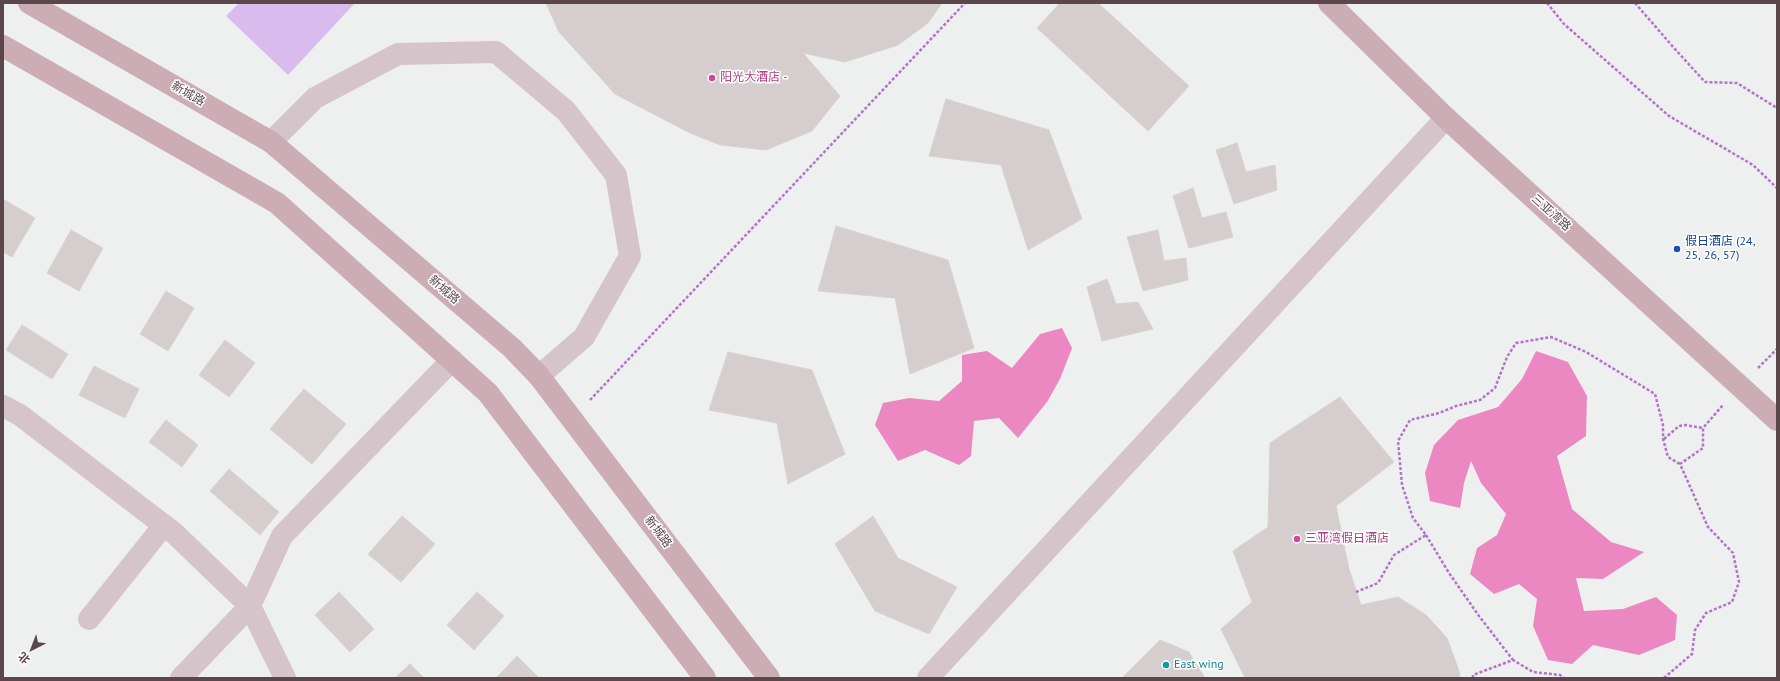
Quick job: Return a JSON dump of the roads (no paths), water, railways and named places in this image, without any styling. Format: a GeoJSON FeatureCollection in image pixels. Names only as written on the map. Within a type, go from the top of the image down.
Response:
{"type":"FeatureCollection","features":[{"type":"Feature","properties":{"kind":"main road","name":"新城路"},"geometry":{"type":"LineString","coordinates":[[29,3],[271,142],[512,348],[539,376],[769,678]]}},
{"type":"Feature","properties":{"kind":"main road","name":"三亚湾路"},"geometry":{"type":"LineString","coordinates":[[1329,3],[1446,118],[1777,420]]}},
{"type":"Feature","properties":{"kind":"main road"},"geometry":{"type":"LineString","coordinates":[[3,46],[277,203],[452,360],[488,393],[705,678]]}},
{"type":"Feature","properties":{"kind":"street"},"geometry":{"type":"LineString","coordinates":[[271,142],[314,98],[398,54],[496,52],[566,111],[616,175],[630,256],[584,337],[539,376]]}},
{"type":"Feature","properties":{"kind":"street"},"geometry":{"type":"LineString","coordinates":[[928,678],[1446,118]]}},
{"type":"Feature","properties":{"kind":"street"},"geometry":{"type":"LineString","coordinates":[[181,678],[250,606],[282,536],[452,360]]}},
{"type":"Feature","properties":{"kind":"street"},"geometry":{"type":"LineString","coordinates":[[3,406],[20,414],[164,526],[250,606],[285,678]]}},
{"type":"Feature","properties":{"kind":"street"},"geometry":{"type":"LineString","coordinates":[[89,619],[164,526]]}},
{"type":"Feature","properties":{"kind":"place","name":"阳光大酒店 -"},"geometry":{"type":"Point","coordinates":[712,78]}},
{"type":"Feature","properties":{"kind":"place","name":"假日酒店 (24, 25, 26, 57)"},"geometry":{"type":"Point","coordinates":[1677,249]}},
{"type":"Feature","properties":{"kind":"place","name":"三亚湾假日酒店"},"geometry":{"type":"Point","coordinates":[1297,539]}},
{"type":"Feature","properties":{"kind":"place","name":"East wing"},"geometry":{"type":"Point","coordinates":[1166,665]}}]}
